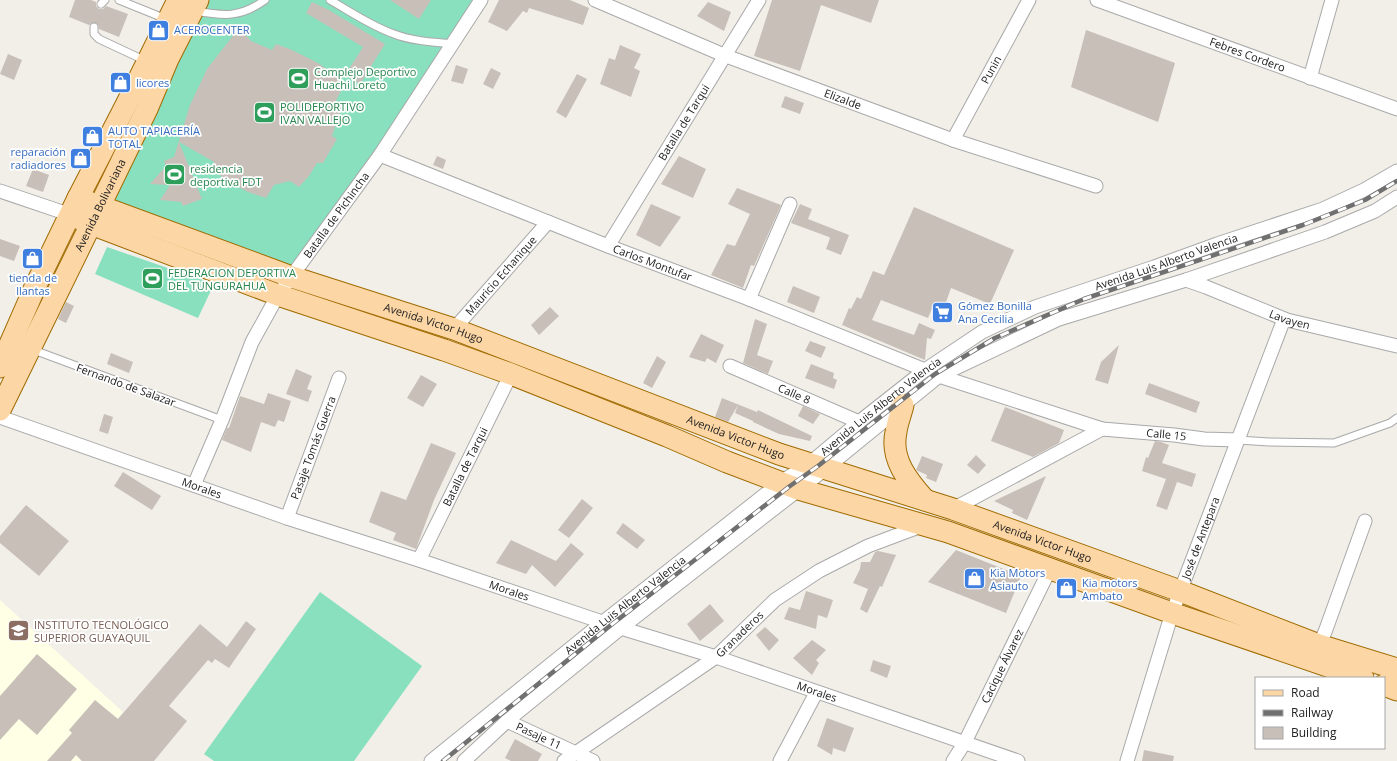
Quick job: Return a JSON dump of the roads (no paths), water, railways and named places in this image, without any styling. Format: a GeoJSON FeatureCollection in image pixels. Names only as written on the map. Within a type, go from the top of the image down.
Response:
{"type":"FeatureCollection","features":[{"type":"Feature","properties":{"kind":"main road","name":"Avenida Bolivariana"},"geometry":{"type":"LineString","coordinates":[[0,367],[35,287],[74,206],[168,20],[189,4]]}},
{"type":"Feature","properties":{"kind":"main road","name":"Avenida Bolivariana"},"geometry":{"type":"LineString","coordinates":[[0,410],[147,109],[189,4]]}},
{"type":"Feature","properties":{"kind":"main road","name":"Avenida Victor Hugo"},"geometry":{"type":"LineString","coordinates":[[74,206],[100,206],[292,277],[454,329],[780,454],[954,509],[1180,591],[1319,645],[1397,669]]}},
{"type":"Feature","properties":{"kind":"main road","name":"Avenida Victor Hugo"},"geometry":{"type":"LineString","coordinates":[[74,206],[91,224],[278,295],[444,350],[511,374],[789,486],[925,525],[1360,677]]}},
{"type":"Feature","properties":{"kind":"main road"},"geometry":{"type":"LineString","coordinates":[[903,405],[895,433],[895,450],[902,470],[910,483],[925,500]]}},
{"type":"Feature","properties":{"kind":"main road"},"geometry":{"type":"LineString","coordinates":[[1385,685],[1397,690]]}},
{"type":"Feature","properties":{"kind":"street","name":"Batalla de Pichincha"},"geometry":{"type":"LineString","coordinates":[[194,485],[222,420],[252,342],[278,295],[380,155],[481,0]]}},
{"type":"Feature","properties":{"kind":"street","name":"Elizalde"},"geometry":{"type":"LineString","coordinates":[[595,0],[726,56],[953,140],[1096,186]]}},
{"type":"Feature","properties":{"kind":"street","name":"Batalla de Tarqui"},"geometry":{"type":"LineString","coordinates":[[608,246],[759,0]]}},
{"type":"Feature","properties":{"kind":"street","name":"Punin"},"geometry":{"type":"LineString","coordinates":[[953,140],[1029,0]]}},
{"type":"Feature","properties":{"kind":"street","name":"Febres Cordero"},"geometry":{"type":"LineString","coordinates":[[1097,0],[1397,109]]}},
{"type":"Feature","properties":{"kind":"street"},"geometry":{"type":"LineString","coordinates":[[1310,78],[1332,0]]}},
{"type":"Feature","properties":{"kind":"street","name":"Carlos Montufar"},"geometry":{"type":"LineString","coordinates":[[380,155],[608,246],[749,299],[925,370]]}},
{"type":"Feature","properties":{"kind":"street","name":"Avenida Luis Alberto Valencia"},"geometry":{"type":"LineString","coordinates":[[464,761],[507,721],[621,628],[789,486],[817,466],[859,422],[925,370],[982,332],[1035,307],[1323,209],[1364,190],[1397,171]]}},
{"type":"Feature","properties":{"kind":"street"},"geometry":{"type":"LineString","coordinates":[[0,191],[74,206]]}},
{"type":"Feature","properties":{"kind":"street","name":"Avenida Luis Alberto Valencia"},"geometry":{"type":"LineString","coordinates":[[431,761],[603,622],[903,405],[939,376],[1059,319],[1186,280],[1325,232],[1374,211],[1397,197]]}},
{"type":"Feature","properties":{"kind":"street"},"geometry":{"type":"LineString","coordinates":[[749,299],[790,204]]}},
{"type":"Feature","properties":{"kind":"street","name":"Mauricio Echanique"},"geometry":{"type":"LineString","coordinates":[[454,329],[548,222]]}},
{"type":"Feature","properties":{"kind":"street","name":"Lavayen"},"geometry":{"type":"LineString","coordinates":[[1186,280],[1284,319],[1397,346]]}},
{"type":"Feature","properties":{"kind":"street","name":"José de Antepara"},"geometry":{"type":"LineString","coordinates":[[1126,761],[1172,612],[1284,319]]}},
{"type":"Feature","properties":{"kind":"street","name":"Calle 8"},"geometry":{"type":"LineString","coordinates":[[730,366],[859,422]]}},
{"type":"Feature","properties":{"kind":"street","name":"Batalla de Tarqui"},"geometry":{"type":"LineString","coordinates":[[419,560],[511,374]]}},
{"type":"Feature","properties":{"kind":"street","name":"Calle 15"},"geometry":{"type":"LineString","coordinates":[[939,376],[1102,429],[1204,439],[1238,440]]}},
{"type":"Feature","properties":{"kind":"street","name":"Pasaje Tomás Guerra"},"geometry":{"type":"LineString","coordinates":[[287,518],[339,378]]}},
{"type":"Feature","properties":{"kind":"street","name":"Morales"},"geometry":{"type":"LineString","coordinates":[[0,417],[287,518],[716,658],[1018,761]]}},
{"type":"Feature","properties":{"kind":"street"},"geometry":{"type":"LineString","coordinates":[[954,509],[1102,429]]}},
{"type":"Feature","properties":{"kind":"street"},"geometry":{"type":"LineString","coordinates":[[1319,645],[1365,521]]}},
{"type":"Feature","properties":{"kind":"street","name":"Granaderos"},"geometry":{"type":"LineString","coordinates":[[564,761],[716,658],[775,600],[819,571],[868,546],[925,525]]}},
{"type":"Feature","properties":{"kind":"street","name":"Cacique Álvarez"},"geometry":{"type":"LineString","coordinates":[[953,761],[965,742],[1050,569]]}},
{"type":"Feature","properties":{"kind":"street"},"geometry":{"type":"LineString","coordinates":[[780,761],[816,692]]}},
{"type":"Feature","properties":{"kind":"street","name":"Pasaje 11"},"geometry":{"type":"LineString","coordinates":[[507,721],[593,761]]}},
{"type":"Feature","properties":{"kind":"lane"},"geometry":{"type":"LineString","coordinates":[[119,0],[168,20]]}},
{"type":"Feature","properties":{"kind":"lane"},"geometry":{"type":"LineString","coordinates":[[189,4],[218,15],[234,15],[255,7],[265,0]]}},
{"type":"Feature","properties":{"kind":"lane"},"geometry":{"type":"LineString","coordinates":[[330,0],[378,28],[395,35],[409,39],[452,44]]}},
{"type":"Feature","properties":{"kind":"lane"},"geometry":{"type":"LineString","coordinates":[[94,27],[94,34],[99,39],[148,62]]}},
{"type":"Feature","properties":{"kind":"lane","name":"Fernando de Salazar"},"geometry":{"type":"LineString","coordinates":[[30,349],[222,420]]}},
{"type":"Feature","properties":{"kind":"lane","name":"Calle 15"},"geometry":{"type":"LineString","coordinates":[[1238,440],[1334,443],[1390,423],[1397,418]]}},
{"type":"Feature","properties":{"kind":"railway"},"geometry":{"type":"LineString","coordinates":[[443,761],[611,625],[935,374],[995,338],[1084,299],[1303,225],[1365,200],[1397,181]]}},
{"type":"Feature","properties":{"kind":"place","name":"ACEROCENTER"},"geometry":{"type":"Point","coordinates":[159,30]}},
{"type":"Feature","properties":{"kind":"place","name":"Complejo Deportivo Huachi Loreto"},"geometry":{"type":"Point","coordinates":[299,78]}},
{"type":"Feature","properties":{"kind":"place","name":"licores"},"geometry":{"type":"Point","coordinates":[120,83]}},
{"type":"Feature","properties":{"kind":"place","name":"POLIDEPORTIVO IVAN VALLEJO"},"geometry":{"type":"Point","coordinates":[264,113]}},
{"type":"Feature","properties":{"kind":"place","name":"AUTO TAPIACERÍA TOTAL"},"geometry":{"type":"Point","coordinates":[92,137]}},
{"type":"Feature","properties":{"kind":"place","name":"reparación radiadores"},"geometry":{"type":"Point","coordinates":[81,158]}},
{"type":"Feature","properties":{"kind":"place","name":"residencia deportiva FDT"},"geometry":{"type":"Point","coordinates":[175,175]}},
{"type":"Feature","properties":{"kind":"place","name":"tienda de llantas"},"geometry":{"type":"Point","coordinates":[33,258]}},
{"type":"Feature","properties":{"kind":"place","name":"FEDERACION DEPORTIVA DEL TUNGURAHUA"},"geometry":{"type":"Point","coordinates":[153,279]}},
{"type":"Feature","properties":{"kind":"place","name":"Gómez Bonilla Ana Cecilia"},"geometry":{"type":"Point","coordinates":[943,312]}},
{"type":"Feature","properties":{"kind":"place","name":"Kia Motors Asiauto"},"geometry":{"type":"Point","coordinates":[975,579]}},
{"type":"Feature","properties":{"kind":"place","name":"Kia motors Ambato"},"geometry":{"type":"Point","coordinates":[1066,589]}},
{"type":"Feature","properties":{"kind":"place","name":"INSTITUTO TECNOLÓGICO SUPERIOR GUAYAQUIL"},"geometry":{"type":"Point","coordinates":[18,631]}}]}
